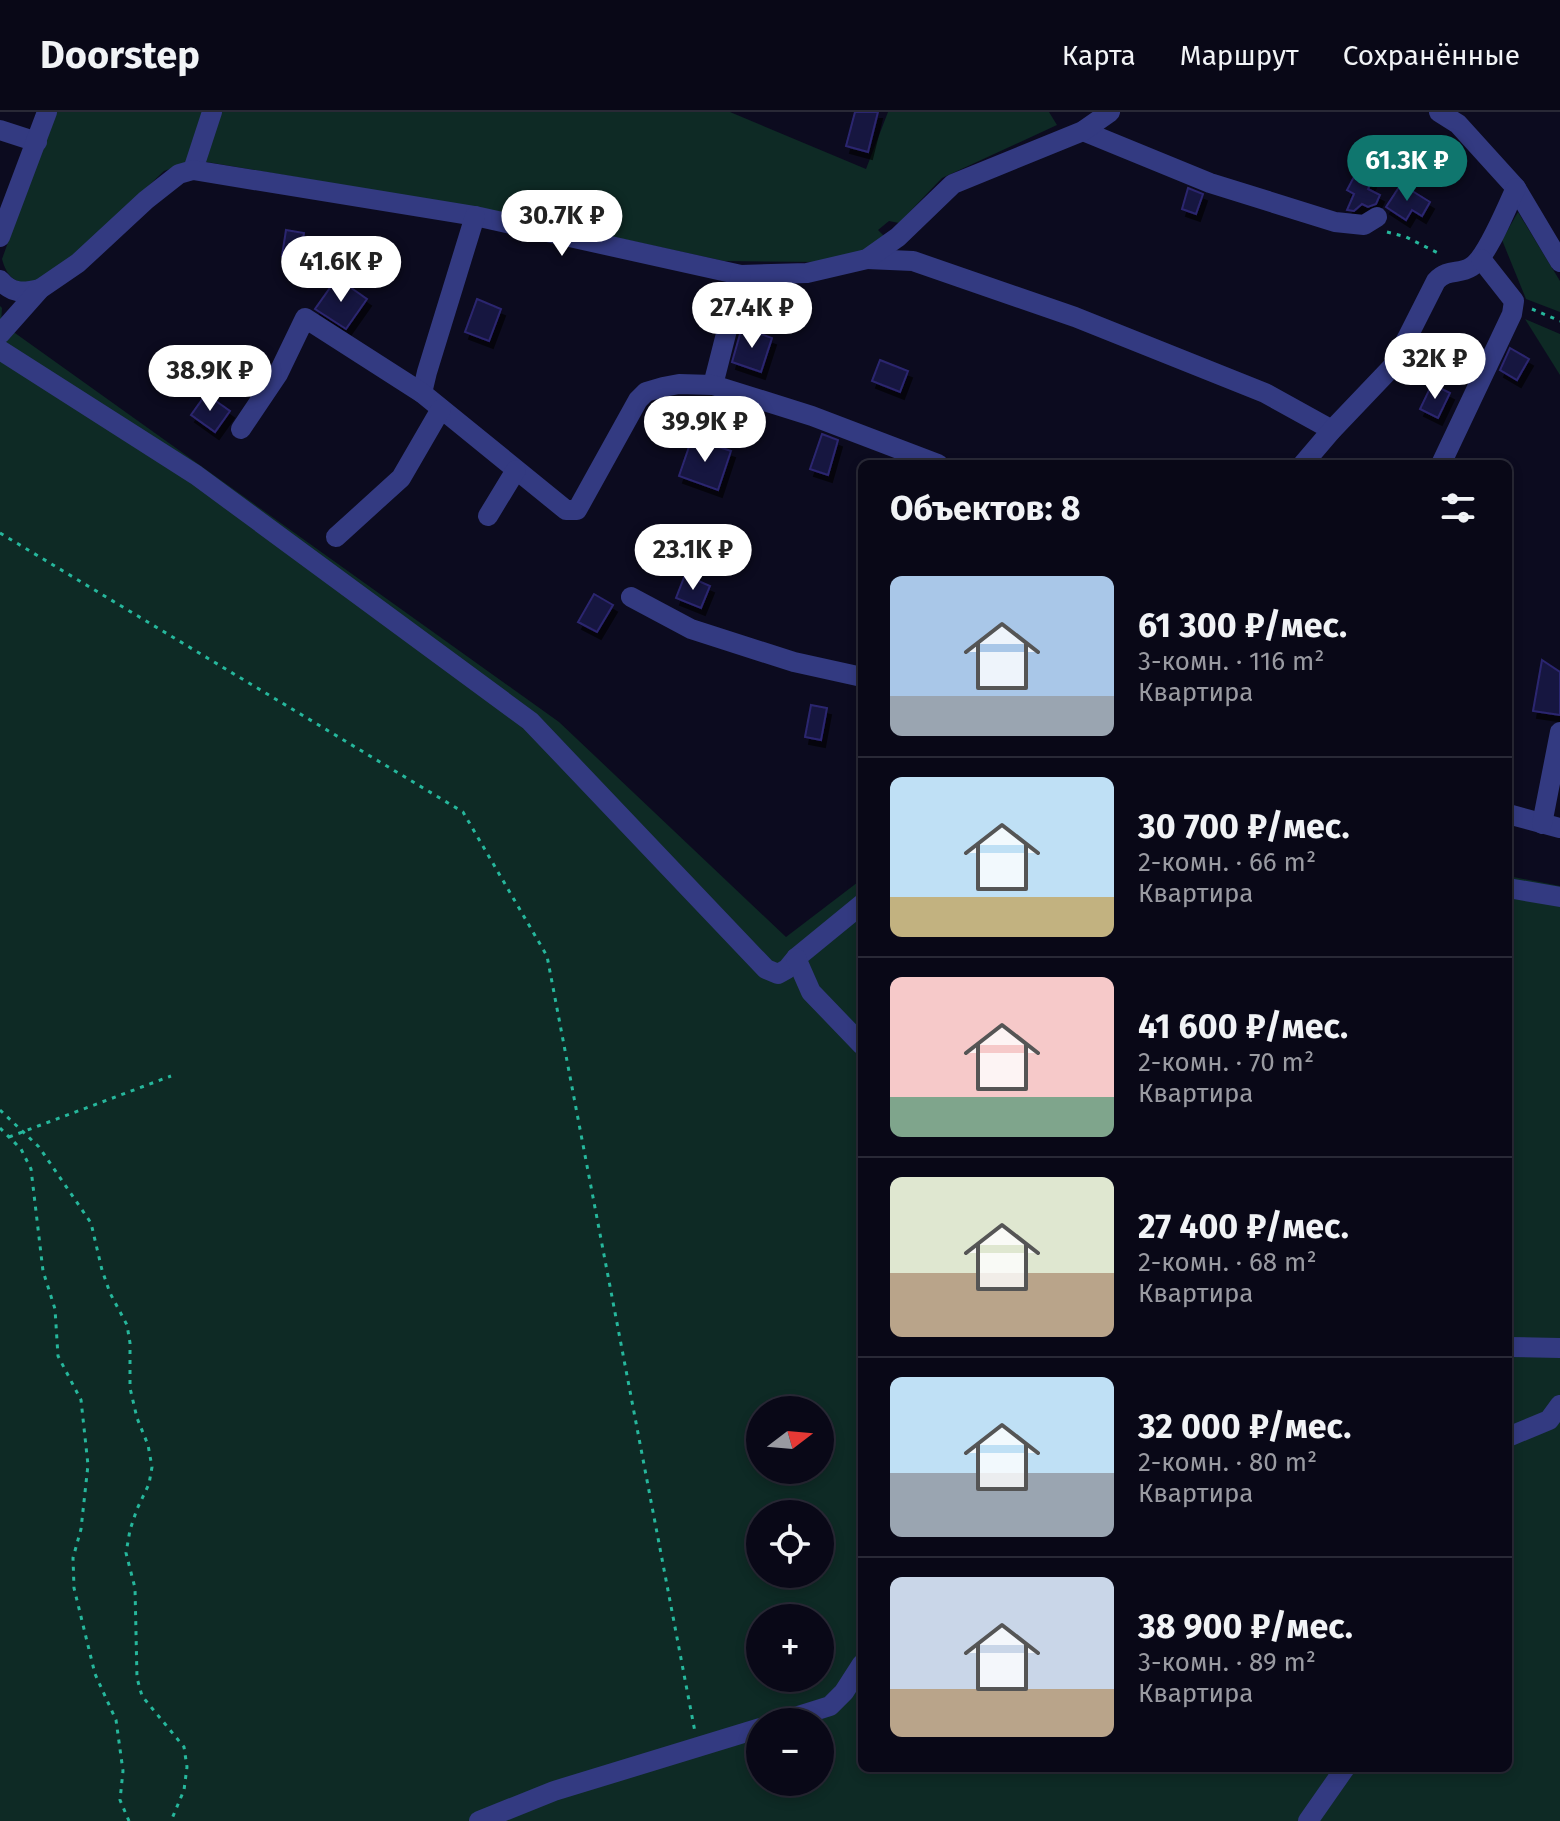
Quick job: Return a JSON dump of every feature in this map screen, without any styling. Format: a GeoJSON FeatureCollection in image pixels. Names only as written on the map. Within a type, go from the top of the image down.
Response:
{"type":"FeatureCollection","features":[{"type":"Feature","properties":{"kind":"street"},"geometry":{"type":"LineString","coordinates":[[0,237],[47,112]]}},
{"type":"Feature","properties":{"kind":"street"},"geometry":{"type":"LineString","coordinates":[[193,170],[212,112]]}},
{"type":"Feature","properties":{"kind":"street"},"geometry":{"type":"LineString","coordinates":[[867,259],[898,237],[953,184],[1083,131],[1110,112]]}},
{"type":"Feature","properties":{"kind":"street"},"geometry":{"type":"LineString","coordinates":[[1439,112],[1458,124],[1516,188],[1560,262]]}},
{"type":"Feature","properties":{"kind":"street"},"geometry":{"type":"LineString","coordinates":[[0,130],[37,142]]}},
{"type":"Feature","properties":{"kind":"street"},"geometry":{"type":"LineString","coordinates":[[1083,131],[1210,183],[1335,222],[1370,221]]}},
{"type":"Feature","properties":{"kind":"street"},"geometry":{"type":"LineString","coordinates":[[0,334],[40,289],[78,263],[179,174],[193,170],[475,216],[741,275],[807,273],[867,259],[913,261],[1075,317],[1265,393],[1332,430]]}},
{"type":"Feature","properties":{"kind":"street"},"geometry":{"type":"LineString","coordinates":[[1306,460],[1393,366],[1436,281],[1443,273],[1469,269],[1481,259],[1516,188]]}},
{"type":"Feature","properties":{"kind":"street"},"geometry":{"type":"LineString","coordinates":[[422,393],[475,216]]}},
{"type":"Feature","properties":{"kind":"street"},"geometry":{"type":"LineString","coordinates":[[1443,460],[1512,314],[1514,301],[1481,259]]}},
{"type":"Feature","properties":{"kind":"street"},"geometry":{"type":"LineString","coordinates":[[713,385],[741,275]]}},
{"type":"Feature","properties":{"kind":"street"},"geometry":{"type":"LineString","coordinates":[[0,280],[7,288],[22,293],[40,289]]}},
{"type":"Feature","properties":{"kind":"street"},"geometry":{"type":"LineString","coordinates":[[241,429],[278,374],[305,318],[422,393],[566,510],[577,510],[638,400],[646,392],[679,384],[713,385],[812,416],[928,460]]}},
{"type":"Feature","properties":{"kind":"street"},"geometry":{"type":"LineString","coordinates":[[0,350],[196,475],[530,721],[766,969],[778,974],[787,969],[858,907]]}},
{"type":"Feature","properties":{"kind":"street"},"geometry":{"type":"LineString","coordinates":[[336,537],[401,478],[441,409]]}},
{"type":"Feature","properties":{"kind":"street"},"geometry":{"type":"LineString","coordinates":[[488,516],[516,470]]}},
{"type":"Feature","properties":{"kind":"street"},"geometry":{"type":"LineString","coordinates":[[631,597],[691,629],[794,662],[858,676]]}},
{"type":"Feature","properties":{"kind":"street"},"geometry":{"type":"LineString","coordinates":[[1512,815],[1551,826],[1560,732]]}},
{"type":"Feature","properties":{"kind":"street"},"geometry":{"type":"LineString","coordinates":[[1512,889],[1560,897]]}},
{"type":"Feature","properties":{"kind":"street"},"geometry":{"type":"LineString","coordinates":[[796,958],[811,992],[858,1041]]}},
{"type":"Feature","properties":{"kind":"street"},"geometry":{"type":"LineString","coordinates":[[1512,1347],[1560,1348]]}},
{"type":"Feature","properties":{"kind":"street"},"geometry":{"type":"LineString","coordinates":[[1512,1435],[1549,1420],[1560,1405]]}},
{"type":"Feature","properties":{"kind":"street"},"geometry":{"type":"LineString","coordinates":[[824,1708],[844,1692],[858,1670]]}},
{"type":"Feature","properties":{"kind":"street"},"geometry":{"type":"LineString","coordinates":[[479,1821],[554,1791],[746,1732]]}},
{"type":"Feature","properties":{"kind":"street"},"geometry":{"type":"LineString","coordinates":[[1308,1821],[1342,1772]]}},
{"type":"Feature","properties":{"kind":"path"},"geometry":{"type":"LineString","coordinates":[[1370,221],[1444,256]]}},
{"type":"Feature","properties":{"kind":"path"},"geometry":{"type":"LineString","coordinates":[[1514,301],[1560,321]]}},
{"type":"Feature","properties":{"kind":"path"},"geometry":{"type":"LineString","coordinates":[[0,533],[463,812],[547,956],[698,1747]]}},
{"type":"Feature","properties":{"kind":"path"},"geometry":{"type":"LineString","coordinates":[[9,1137],[171,1076]]}},
{"type":"Feature","properties":{"kind":"path"},"geometry":{"type":"LineString","coordinates":[[0,1110],[39,1147],[91,1223],[110,1293],[127,1325],[130,1388],[152,1467],[149,1484],[130,1530],[126,1553],[135,1588],[137,1678],[142,1696],[184,1747],[187,1767],[184,1790],[171,1821]]}},
{"type":"Feature","properties":{"kind":"path"},"geometry":{"type":"LineString","coordinates":[[0,1128],[21,1149],[31,1169],[43,1271],[55,1309],[58,1356],[81,1400],[88,1465],[81,1529],[73,1558],[74,1588],[95,1674],[116,1720],[123,1771],[120,1800],[129,1821]]}},
{"type":"Feature","properties":{"kind":"green space"},"geometry":{"type":"Polygon","coordinates":[[[55,112],[730,112],[866,169],[888,112],[1049,112],[1057,125],[942,178],[899,223],[889,221],[878,230],[884,236],[864,254],[819,262],[724,261],[490,210],[195,160],[164,171],[77,254],[32,285],[12,278],[2,259],[55,112]]]}},
{"type":"Feature","properties":{"kind":"green space"},"geometry":{"type":"Polygon","coordinates":[[[1518,212],[1560,281],[1560,312],[1526,299],[1502,240],[1518,212]]]}},
{"type":"Feature","properties":{"kind":"green space"},"geometry":{"type":"Polygon","coordinates":[[[0,306],[1,323],[559,722],[786,937],[858,882],[858,1772],[1512,1772],[1512,877],[1560,886],[1560,1821],[0,1821],[0,306]]]}},
{"type":"Feature","properties":{"kind":"green space"},"geometry":{"type":"Polygon","coordinates":[[[1525,319],[1560,334],[1560,375],[1525,319]]]}},
{"type":"Feature","properties":{"kind":"building"},"geometry":{"type":"Polygon","coordinates":[[[855,112],[878,112],[868,152],[846,146],[855,112]]]}},
{"type":"Feature","properties":{"kind":"building"},"geometry":{"type":"Polygon","coordinates":[[[1356,173],[1372,181],[1368,189],[1380,195],[1376,204],[1368,207],[1362,204],[1354,211],[1347,210],[1354,194],[1347,190],[1356,173]]]}},
{"type":"Feature","properties":{"kind":"building"},"geometry":{"type":"Polygon","coordinates":[[[1401,184],[1430,202],[1422,216],[1412,210],[1406,220],[1386,207],[1401,184]]]}},
{"type":"Feature","properties":{"kind":"building"},"geometry":{"type":"Polygon","coordinates":[[[1188,188],[1203,194],[1196,214],[1182,209],[1188,188]]]}},
{"type":"Feature","properties":{"kind":"building"},"geometry":{"type":"Polygon","coordinates":[[[286,230],[304,233],[300,258],[282,256],[286,230]]]}},
{"type":"Feature","properties":{"kind":"building"},"geometry":{"type":"Polygon","coordinates":[[[337,278],[367,299],[346,329],[315,309],[337,278]]]}},
{"type":"Feature","properties":{"kind":"building"},"geometry":{"type":"Polygon","coordinates":[[[477,299],[501,309],[489,341],[465,332],[477,299]]]}},
{"type":"Feature","properties":{"kind":"building"},"geometry":{"type":"Polygon","coordinates":[[[742,327],[772,338],[761,372],[732,362],[742,327]]]}},
{"type":"Feature","properties":{"kind":"building"},"geometry":{"type":"Polygon","coordinates":[[[1510,348],[1529,359],[1517,380],[1500,370],[1510,348]]]}},
{"type":"Feature","properties":{"kind":"building"},"geometry":{"type":"Polygon","coordinates":[[[880,360],[908,371],[900,392],[872,381],[880,360]]]}},
{"type":"Feature","properties":{"kind":"building"},"geometry":{"type":"Polygon","coordinates":[[[1432,384],[1450,393],[1438,418],[1420,409],[1432,384]]]}},
{"type":"Feature","properties":{"kind":"building"},"geometry":{"type":"Polygon","coordinates":[[[206,394],[230,411],[215,432],[191,415],[206,394]]]}},
{"type":"Feature","properties":{"kind":"building"},"geometry":{"type":"Polygon","coordinates":[[[667,399],[680,406],[668,427],[655,420],[667,399]]]}},
{"type":"Feature","properties":{"kind":"building"},"geometry":{"type":"Polygon","coordinates":[[[822,434],[838,440],[828,475],[810,469],[822,434]]]}},
{"type":"Feature","properties":{"kind":"building"},"geometry":{"type":"Polygon","coordinates":[[[692,438],[731,451],[718,490],[679,476],[692,438]]]}},
{"type":"Feature","properties":{"kind":"building"},"geometry":{"type":"Polygon","coordinates":[[[685,575],[710,586],[701,608],[676,598],[685,575]]]}},
{"type":"Feature","properties":{"kind":"building"},"geometry":{"type":"Polygon","coordinates":[[[594,594],[613,605],[597,632],[578,622],[594,594]]]}},
{"type":"Feature","properties":{"kind":"building"},"geometry":{"type":"Polygon","coordinates":[[[1542,660],[1560,672],[1560,715],[1533,711],[1542,660]]]}},
{"type":"Feature","properties":{"kind":"building"},"geometry":{"type":"Polygon","coordinates":[[[811,705],[827,708],[821,740],[805,737],[811,705]]]}}]}
